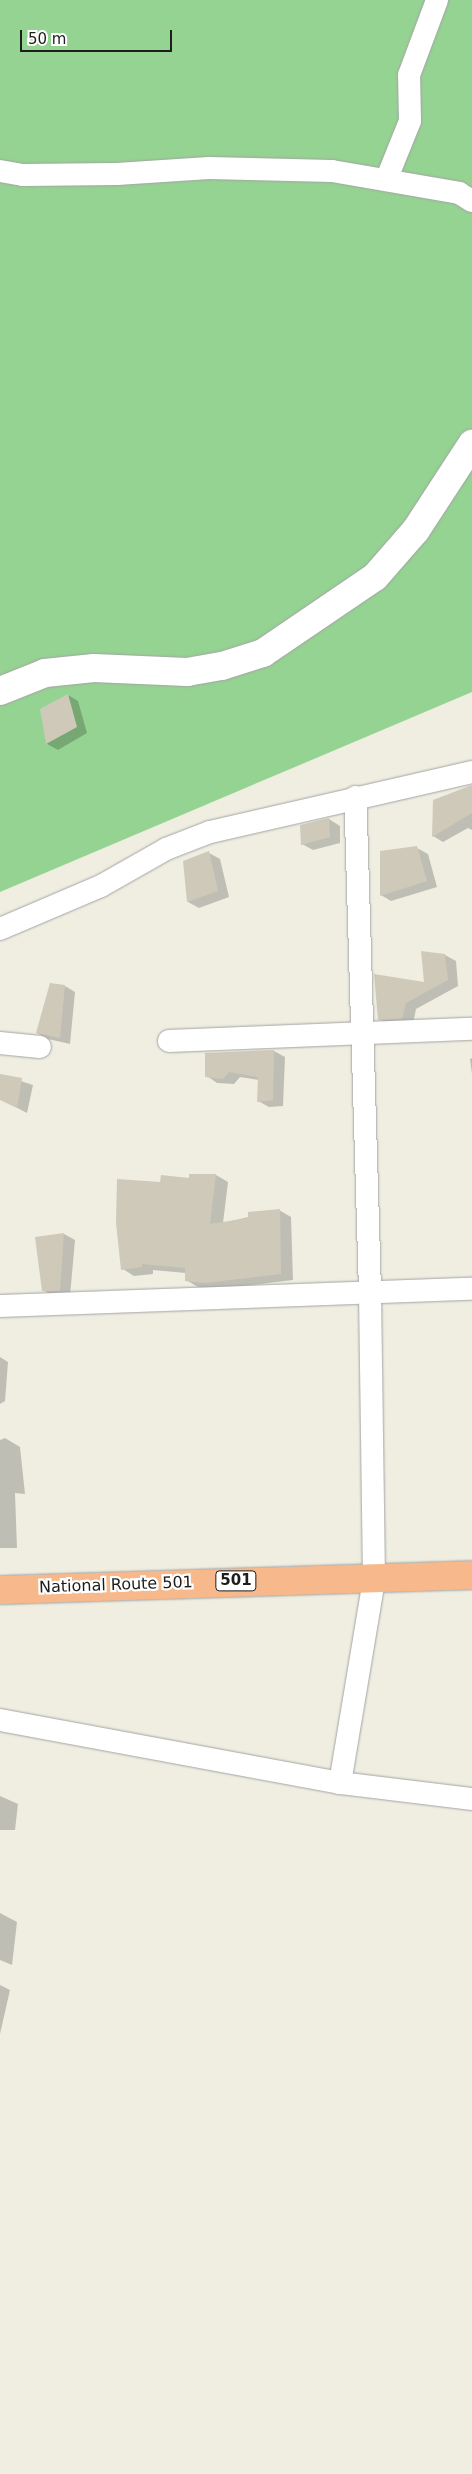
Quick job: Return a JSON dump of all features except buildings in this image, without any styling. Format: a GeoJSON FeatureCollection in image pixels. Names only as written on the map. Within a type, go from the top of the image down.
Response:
{"type":"FeatureCollection","features":[{"type":"Feature","properties":{"kind":"highway","name":"National Route 501"},"geometry":{"type":"LineString","coordinates":[[0,1590],[472,1575]]}},
{"type":"Feature","properties":{"kind":"street"},"geometry":{"type":"LineString","coordinates":[[386,178],[410,121],[409,75],[436,0]]}},
{"type":"Feature","properties":{"kind":"street"},"geometry":{"type":"LineString","coordinates":[[0,172],[23,174],[117,174],[219,168],[332,171],[386,178],[459,193],[472,201]]}},
{"type":"Feature","properties":{"kind":"street"},"geometry":{"type":"LineString","coordinates":[[0,691],[45,673],[94,668],[186,672],[222,666],[263,653],[375,577],[416,530],[472,444]]}},
{"type":"Feature","properties":{"kind":"street"},"geometry":{"type":"LineString","coordinates":[[0,929],[101,886],[166,849],[210,832],[355,797],[472,772]]}},
{"type":"Feature","properties":{"kind":"street"},"geometry":{"type":"LineString","coordinates":[[340,1783],[374,1579],[370,1291],[355,797]]}},
{"type":"Feature","properties":{"kind":"street"},"geometry":{"type":"LineString","coordinates":[[169,1041],[242,1036],[363,1036],[472,1029]]}},
{"type":"Feature","properties":{"kind":"street"},"geometry":{"type":"LineString","coordinates":[[0,1043],[40,1047]]}},
{"type":"Feature","properties":{"kind":"street"},"geometry":{"type":"LineString","coordinates":[[0,1306],[472,1288]]}},
{"type":"Feature","properties":{"kind":"street"},"geometry":{"type":"LineString","coordinates":[[0,1720],[340,1783],[472,1799]]}},
{"type":"Feature","properties":{"kind":"green space"},"geometry":{"type":"Polygon","coordinates":[[[0,0],[472,0],[472,692],[0,892],[0,0]]]}}]}
